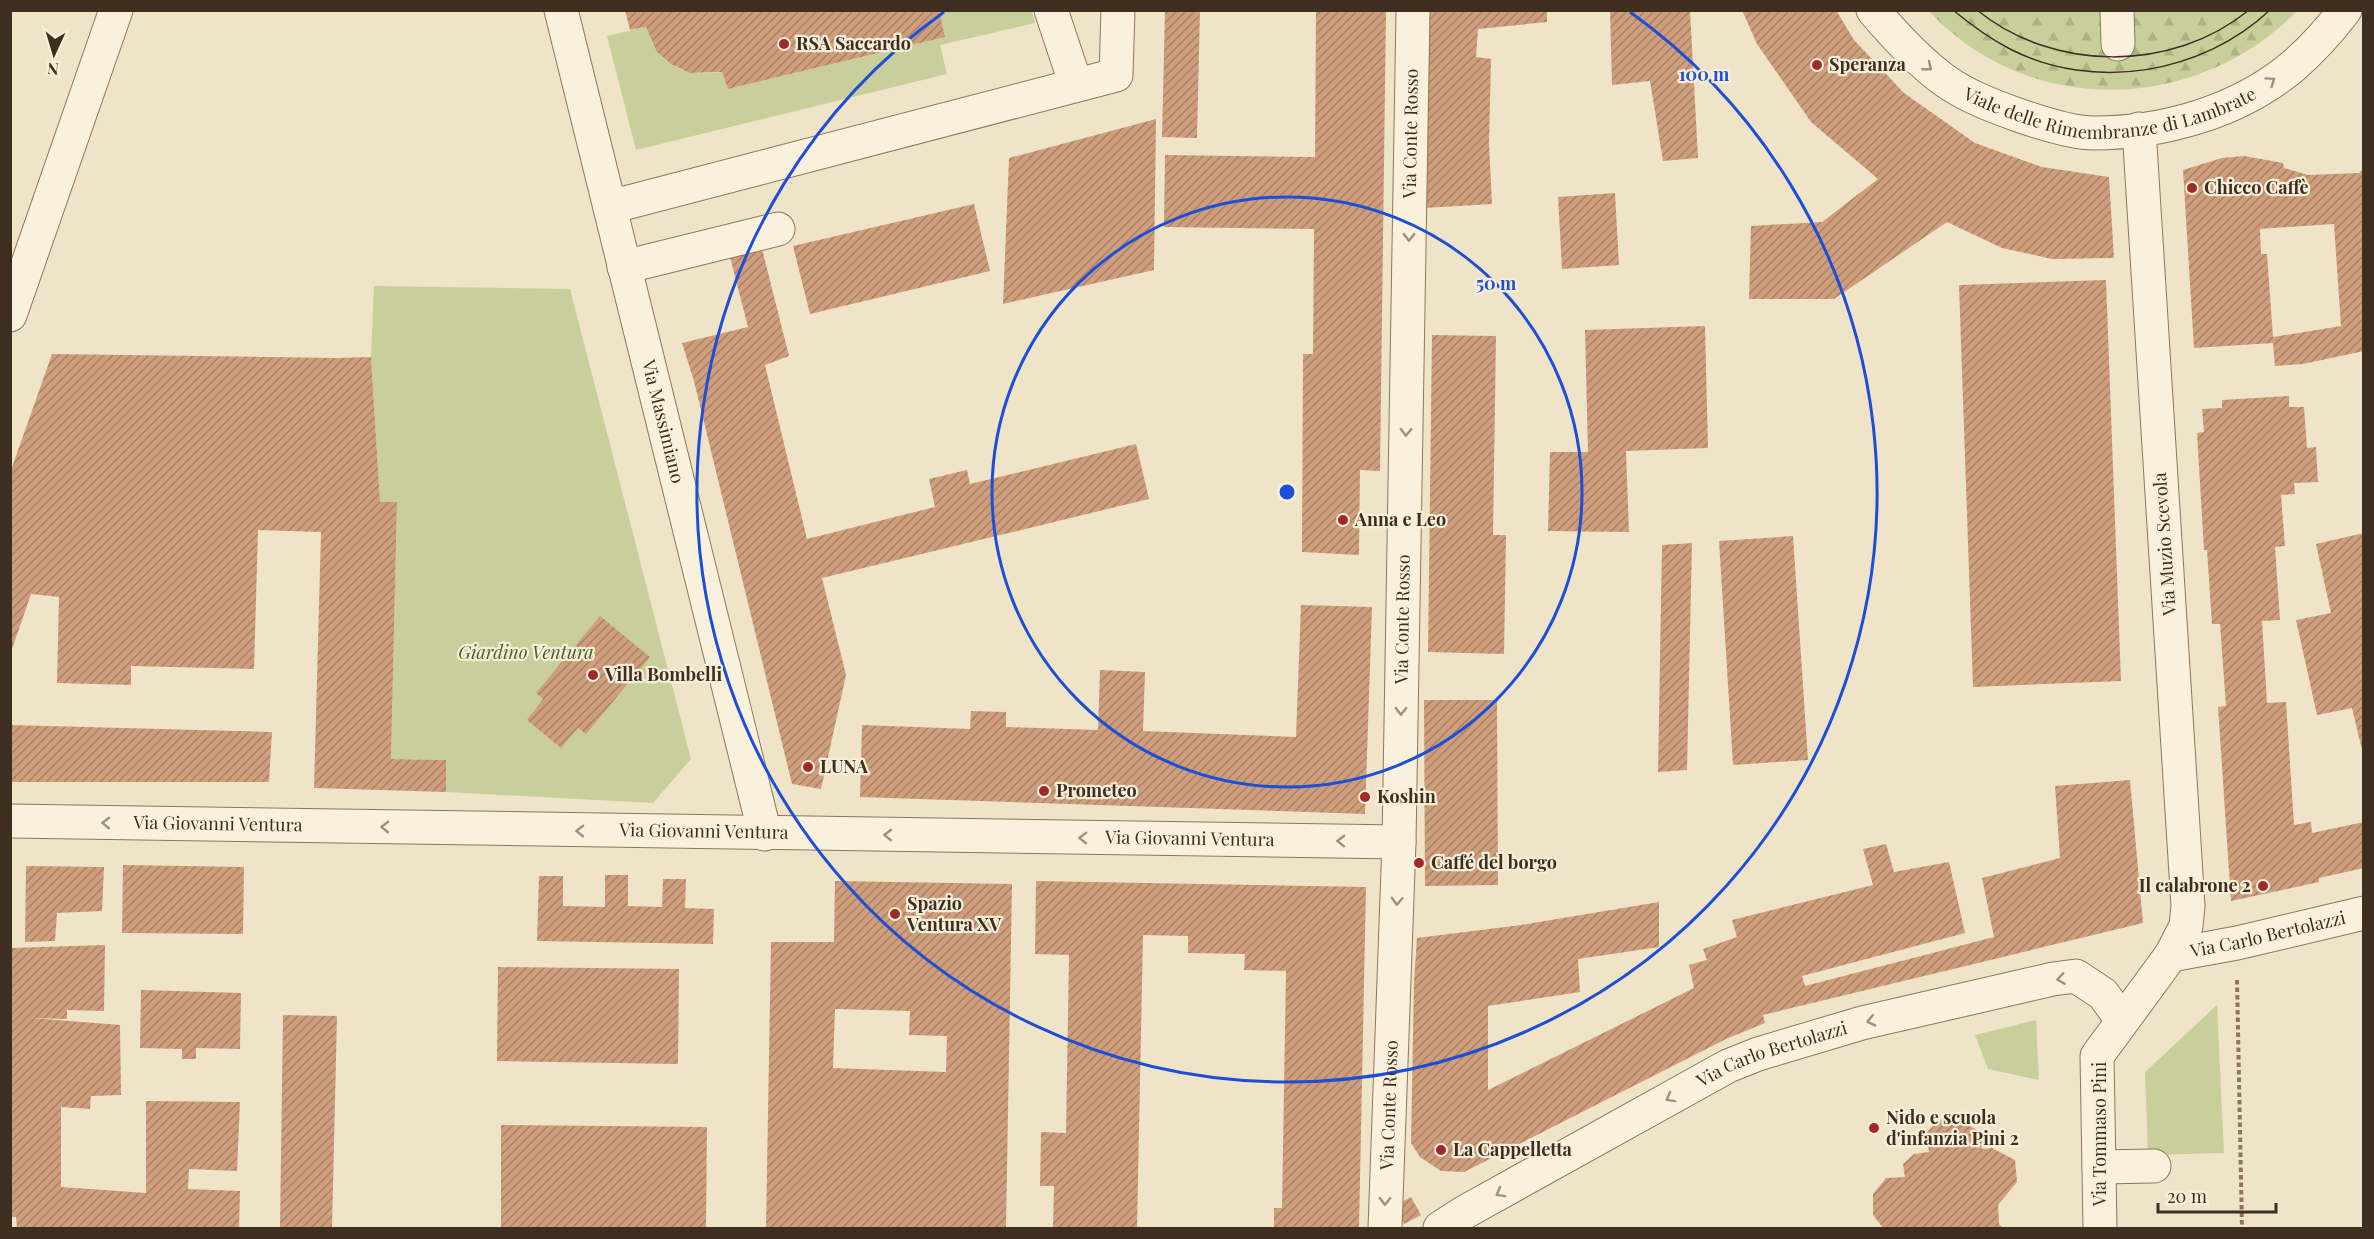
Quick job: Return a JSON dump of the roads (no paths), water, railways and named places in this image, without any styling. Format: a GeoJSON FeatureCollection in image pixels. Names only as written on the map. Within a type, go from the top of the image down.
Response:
{"type":"FeatureCollection","features":[{"type":"Feature","properties":{"kind":"street"},"geometry":{"type":"LineString","coordinates":[[10,315],[116,10]]}},
{"type":"Feature","properties":{"kind":"street","name":"Via Massimiano"},"geometry":{"type":"LineString","coordinates":[[561,10],[765,834]]}},
{"type":"Feature","properties":{"kind":"street"},"geometry":{"type":"LineString","coordinates":[[1052,10],[1077,85]]}},
{"type":"Feature","properties":{"kind":"street"},"geometry":{"type":"LineString","coordinates":[[610,207],[1116,75],[1118,10]]}},
{"type":"Feature","properties":{"kind":"street","name":"Via Conte Rosso"},"geometry":{"type":"LineString","coordinates":[[1385,1228],[1399,842],[1413,10]]}},
{"type":"Feature","properties":{"kind":"street","name":"Viale delle Rimembranze di Lambrate"},"geometry":{"type":"LineString","coordinates":[[1873,10],[1905,48],[1946,81],[1991,106],[2040,122],[2092,133],[2139,129],[2190,119],[2220,109],[2258,91],[2292,67],[2323,38],[2345,10]]}},
{"type":"Feature","properties":{"kind":"street"},"geometry":{"type":"LineString","coordinates":[[2117,10],[2118,44]]}},
{"type":"Feature","properties":{"kind":"street","name":"Via Muzio Scevola"},"geometry":{"type":"LineString","coordinates":[[2139,129],[2188,906],[2186,926],[2171,955]]}},
{"type":"Feature","properties":{"kind":"street"},"geometry":{"type":"LineString","coordinates":[[624,267],[778,229]]}},
{"type":"Feature","properties":{"kind":"street","name":"Via Giovanni Ventura"},"geometry":{"type":"LineString","coordinates":[[10,821],[1399,842]]}},
{"type":"Feature","properties":{"kind":"street","name":"Via Carlo Bertolazzi"},"geometry":{"type":"LineString","coordinates":[[2171,955],[2237,943],[2364,913]]}},
{"type":"Feature","properties":{"kind":"street","name":"Via Tommaso Pini"},"geometry":{"type":"LineString","coordinates":[[2100,1228],[2097,1056],[2171,955]]}},
{"type":"Feature","properties":{"kind":"street","name":"Via Carlo Bertolazzi"},"geometry":{"type":"LineString","coordinates":[[1440,1228],[1728,1066],[1792,1042],[1862,1023],[2076,976],[2103,994],[2122,1020]]}},
{"type":"Feature","properties":{"kind":"street"},"geometry":{"type":"LineString","coordinates":[[2098,1167],[2154,1166]]}},
{"type":"Feature","properties":{"kind":"tram line"},"geometry":{"type":"LineString","coordinates":[[1953,10],[2002,45],[2042,62],[2076,70],[2111,72],[2146,70],[2180,62],[2212,49],[2243,32],[2270,10]]}},
{"type":"Feature","properties":{"kind":"tram line"},"geometry":{"type":"LineString","coordinates":[[1977,10],[2007,30],[2041,45],[2076,54],[2113,57],[2149,54],[2185,45],[2218,31],[2249,10]]}},
{"type":"Feature","properties":{"kind":"place","name":"RSA Saccardo"},"geometry":{"type":"Point","coordinates":[784,44]}},
{"type":"Feature","properties":{"kind":"place","name":"Speranza"},"geometry":{"type":"Point","coordinates":[1817,65]}},
{"type":"Feature","properties":{"kind":"place","name":"Chicco Caffè"},"geometry":{"type":"Point","coordinates":[2192,188]}},
{"type":"Feature","properties":{"kind":"place","name":"Anna e Leo"},"geometry":{"type":"Point","coordinates":[1343,520]}},
{"type":"Feature","properties":{"kind":"place","name":"Villa Bombelli"},"geometry":{"type":"Point","coordinates":[593,675]}},
{"type":"Feature","properties":{"kind":"place","name":"LUNA"},"geometry":{"type":"Point","coordinates":[808,767]}},
{"type":"Feature","properties":{"kind":"place","name":"Prometeo"},"geometry":{"type":"Point","coordinates":[1044,791]}},
{"type":"Feature","properties":{"kind":"place","name":"Koshin"},"geometry":{"type":"Point","coordinates":[1365,797]}},
{"type":"Feature","properties":{"kind":"place","name":"Caffé del borgo"},"geometry":{"type":"Point","coordinates":[1419,863]}},
{"type":"Feature","properties":{"kind":"place","name":"Il calabrone 2"},"geometry":{"type":"Point","coordinates":[2263,886]}},
{"type":"Feature","properties":{"kind":"place","name":"Spazio Ventura XV"},"geometry":{"type":"Point","coordinates":[895,914]}},
{"type":"Feature","properties":{"kind":"place","name":"Nido e scuola d'infanzia Pini 2"},"geometry":{"type":"Point","coordinates":[1874,1128]}},
{"type":"Feature","properties":{"kind":"place","name":"La Cappelletta"},"geometry":{"type":"Point","coordinates":[1441,1150]}},
{"type":"Feature","properties":{"kind":"park label","name":"Giardino Ventura"},"geometry":{"type":"Point","coordinates":[526,653]}}]}
